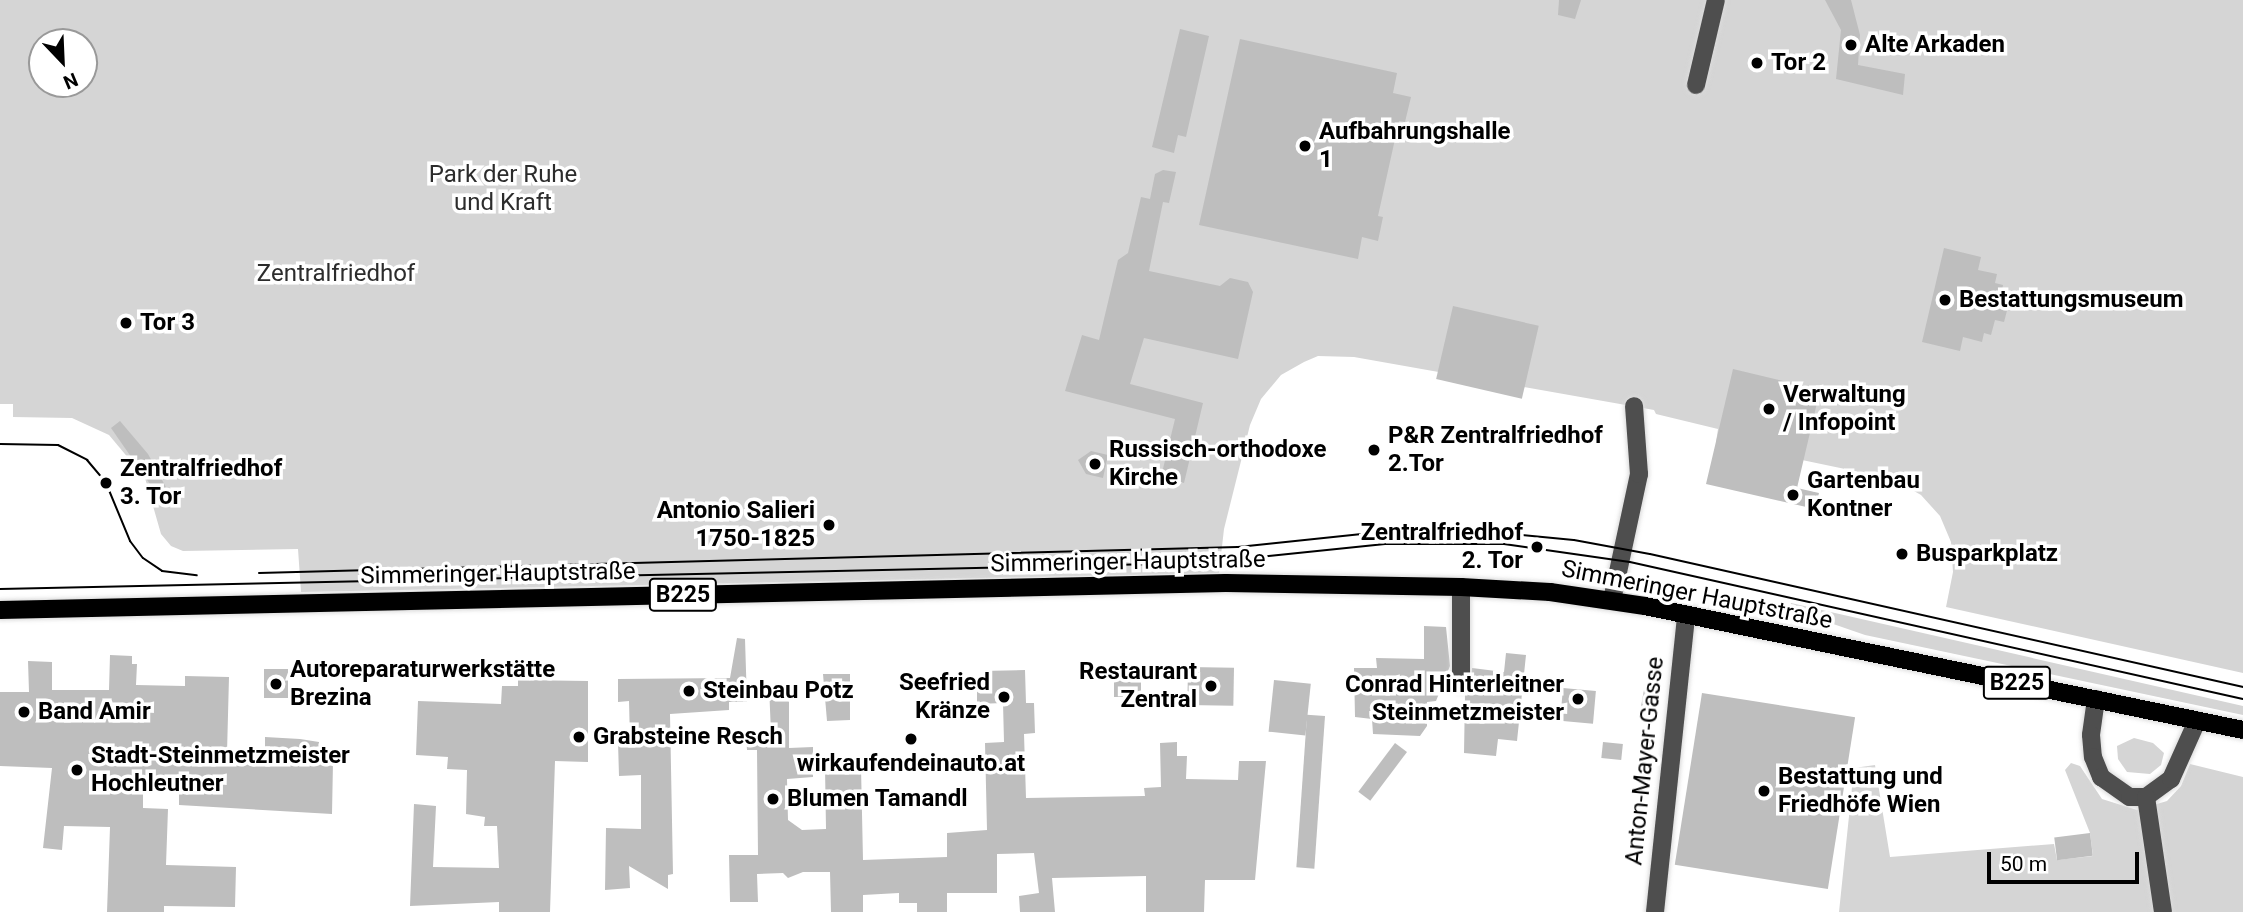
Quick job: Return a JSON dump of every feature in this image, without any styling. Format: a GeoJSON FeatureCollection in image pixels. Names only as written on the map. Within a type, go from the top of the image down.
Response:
{"type":"FeatureCollection","features":[{"type":"Feature","properties":{"kind":"main road","name":"Simmeringer Hauptstraße"},"geometry":{"type":"LineString","coordinates":[[0,610],[1212,583],[1461,587],[1612,600],[2243,730]]}},
{"type":"Feature","properties":{"kind":"street"},"geometry":{"type":"LineString","coordinates":[[1696,85],[1716,0]]}},
{"type":"Feature","properties":{"kind":"street"},"geometry":{"type":"LineString","coordinates":[[1612,600],[1639,474],[1634,406]]}},
{"type":"Feature","properties":{"kind":"street"},"geometry":{"type":"LineString","coordinates":[[1461,587],[1461,684]]}},
{"type":"Feature","properties":{"kind":"street","name":"Anton-Mayer-Gasse"},"geometry":{"type":"LineString","coordinates":[[1655,912],[1686,615]]}},
{"type":"Feature","properties":{"kind":"street"},"geometry":{"type":"LineString","coordinates":[[2096,699],[2091,746],[2101,777],[2130,797],[2146,797],[2172,779],[2197,721]]}},
{"type":"Feature","properties":{"kind":"street"},"geometry":{"type":"LineString","coordinates":[[2146,797],[2163,912]]}},
{"type":"Feature","properties":{"kind":"green space","name":"Zentralfriedhof"},"geometry":{"type":"Polygon","coordinates":[[[0,0],[2243,0],[2243,673],[1946,607],[1953,572],[1951,542],[1940,516],[1921,495],[1893,479],[1716,442],[1718,429],[1656,414],[1654,410],[1354,357],[1318,356],[1304,362],[1281,375],[1261,399],[1250,425],[1224,529],[1219,573],[301,592],[298,549],[183,551],[171,546],[161,534],[145,478],[109,435],[72,418],[13,417],[13,404],[0,404],[0,0]]]}},
{"type":"Feature","properties":{"kind":"green space"},"geometry":{"type":"Polygon","coordinates":[[[1791,603],[2243,706],[2243,715],[1865,635],[1790,609],[1791,603]]]}},
{"type":"Feature","properties":{"kind":"green space"},"geometry":{"type":"Polygon","coordinates":[[[2134,738],[2153,743],[2164,753],[2161,765],[2150,774],[2127,772],[2118,759],[2117,746],[2134,738]]]}},
{"type":"Feature","properties":{"kind":"green space"},"geometry":{"type":"Polygon","coordinates":[[[2071,763],[2080,766],[2102,799],[2137,810],[2167,801],[2181,786],[2190,764],[2243,777],[2243,912],[1839,912],[1854,768],[1875,765],[1890,857],[2054,844],[2057,860],[2093,856],[2090,833],[2065,770],[2071,763]]]}},
{"type":"Feature","properties":{"kind":"building"},"geometry":{"type":"Polygon","coordinates":[[[1559,0],[1581,0],[1575,19],[1558,15],[1559,0]]]}},
{"type":"Feature","properties":{"kind":"building","name":"Alte Arkaden"},"geometry":{"type":"Polygon","coordinates":[[[1825,0],[1851,0],[1860,35],[1858,65],[1905,74],[1903,95],[1836,79],[1841,30],[1825,0]]]}},
{"type":"Feature","properties":{"kind":"building"},"geometry":{"type":"Polygon","coordinates":[[[1180,29],[1209,36],[1186,137],[1178,135],[1174,153],[1152,147],[1180,29]]]}},
{"type":"Feature","properties":{"kind":"building","name":"Aufbahrungshalle 1"},"geometry":{"type":"Polygon","coordinates":[[[1240,39],[1397,73],[1393,93],[1411,97],[1405,122],[1399,121],[1378,216],[1383,217],[1378,241],[1362,237],[1358,259],[1199,225],[1240,39]]]}},
{"type":"Feature","properties":{"kind":"building"},"geometry":{"type":"Polygon","coordinates":[[[1163,170],[1176,172],[1169,203],[1163,202],[1149,271],[1220,286],[1230,278],[1248,282],[1253,292],[1238,359],[1144,338],[1130,384],[1203,403],[1184,483],[1161,477],[1175,419],[1065,391],[1082,335],[1099,340],[1118,260],[1128,253],[1141,197],[1150,199],[1155,174],[1163,170]]]}},
{"type":"Feature","properties":{"kind":"building"},"geometry":{"type":"Polygon","coordinates":[[[1944,248],[1981,257],[1978,270],[1997,274],[1995,283],[2003,285],[2000,301],[2009,303],[2004,322],[1995,320],[1991,335],[1984,333],[1982,342],[1963,337],[1960,351],[1922,342],[1944,248]]]}},
{"type":"Feature","properties":{"kind":"building"},"geometry":{"type":"Polygon","coordinates":[[[1453,306],[1539,326],[1522,399],[1436,379],[1453,306]]]}},
{"type":"Feature","properties":{"kind":"building","name":"Verwaltung / Infopoint"},"geometry":{"type":"Polygon","coordinates":[[[1733,369],[1820,390],[1797,488],[1819,493],[1815,509],[1706,484],[1733,369]]]}},
{"type":"Feature","properties":{"kind":"building"},"geometry":{"type":"Polygon","coordinates":[[[120,421],[148,454],[168,491],[159,497],[111,428],[120,421]]]}},
{"type":"Feature","properties":{"kind":"building","name":"Russisch-orthodoxe Kirche"},"geometry":{"type":"Polygon","coordinates":[[[1091,451],[1108,455],[1103,478],[1086,474],[1078,460],[1091,451]]]}},
{"type":"Feature","properties":{"kind":"building"},"geometry":{"type":"Polygon","coordinates":[[[1424,626],[1446,627],[1450,666],[1436,701],[1427,702],[1427,726],[1420,736],[1373,734],[1372,719],[1355,717],[1354,668],[1377,668],[1376,658],[1424,659],[1424,626]]]}},
{"type":"Feature","properties":{"kind":"building"},"geometry":{"type":"Polygon","coordinates":[[[737,638],[745,639],[747,702],[729,702],[729,710],[670,714],[673,874],[668,875],[668,889],[629,866],[630,888],[605,890],[606,828],[641,829],[641,775],[619,776],[618,742],[630,741],[629,701],[618,702],[618,679],[730,678],[737,638]]]}},
{"type":"Feature","properties":{"kind":"building"},"geometry":{"type":"Polygon","coordinates":[[[1506,653],[1526,655],[1517,741],[1498,739],[1496,756],[1464,753],[1465,694],[1471,689],[1472,668],[1504,672],[1506,653]]]}},
{"type":"Feature","properties":{"kind":"building"},"geometry":{"type":"Polygon","coordinates":[[[110,655],[132,656],[132,664],[137,664],[136,685],[185,686],[185,676],[229,677],[227,753],[265,756],[265,737],[300,739],[319,742],[319,762],[333,762],[332,814],[179,805],[179,776],[143,776],[143,808],[168,809],[166,865],[236,867],[235,907],[164,906],[164,912],[107,912],[110,827],[64,826],[62,850],[43,848],[52,768],[0,766],[0,692],[29,692],[28,661],[52,662],[52,690],[109,690],[110,655]]]}},
{"type":"Feature","properties":{"kind":"building","name":"Restaurant Zentral"},"geometry":{"type":"Polygon","coordinates":[[[1188,667],[1234,668],[1233,706],[1187,705],[1188,667]]]}},
{"type":"Feature","properties":{"kind":"building","name":"Autoreparaturwerkstätte Brezina"},"geometry":{"type":"Polygon","coordinates":[[[264,669],[288,669],[288,698],[264,698],[264,669]]]}},
{"type":"Feature","properties":{"kind":"building"},"geometry":{"type":"Polygon","coordinates":[[[1025,670],[1026,703],[1034,703],[1035,733],[1024,734],[1026,798],[1145,796],[1144,788],[1161,787],[1160,743],[1177,742],[1177,756],[1187,756],[1186,779],[1238,780],[1239,761],[1266,761],[1255,880],[1205,880],[1204,912],[1146,912],[1146,876],[1052,878],[1055,912],[1020,912],[1019,896],[1039,893],[1034,853],[997,854],[997,893],[947,893],[947,912],[917,912],[917,903],[899,903],[899,893],[863,895],[863,912],[831,912],[830,872],[803,872],[788,878],[783,873],[757,874],[758,902],[730,902],[729,855],[758,855],[757,750],[747,750],[746,734],[771,733],[769,686],[789,686],[789,748],[813,747],[813,777],[787,779],[788,820],[802,830],[826,829],[825,768],[861,767],[863,860],[947,857],[947,833],[987,830],[985,743],[1004,742],[1003,703],[977,704],[977,677],[983,677],[982,671],[1025,670]]]}},
{"type":"Feature","properties":{"kind":"building"},"geometry":{"type":"Polygon","coordinates":[[[1114,671],[1141,671],[1141,697],[1114,697],[1114,671]]]}},
{"type":"Feature","properties":{"kind":"building"},"geometry":{"type":"Polygon","coordinates":[[[823,674],[850,674],[850,720],[827,721],[823,674]]]}},
{"type":"Feature","properties":{"kind":"building"},"geometry":{"type":"Polygon","coordinates":[[[518,680],[588,681],[588,762],[555,761],[550,912],[499,912],[499,902],[410,906],[414,804],[436,806],[433,867],[499,868],[497,826],[484,826],[485,817],[466,814],[467,770],[447,769],[448,757],[416,755],[418,701],[501,704],[502,686],[518,686],[518,680]]]}},
{"type":"Feature","properties":{"kind":"building"},"geometry":{"type":"Polygon","coordinates":[[[1274,680],[1311,684],[1305,736],[1269,732],[1274,680]]]}},
{"type":"Feature","properties":{"kind":"building"},"geometry":{"type":"Polygon","coordinates":[[[1645,684],[1662,687],[1657,714],[1640,711],[1645,684]]]}},
{"type":"Feature","properties":{"kind":"building"},"geometry":{"type":"Polygon","coordinates":[[[1563,688],[1596,691],[1593,724],[1560,721],[1563,688]]]}},
{"type":"Feature","properties":{"kind":"building","name":"Bestattung und Friedhöfe Wien"},"geometry":{"type":"Polygon","coordinates":[[[1702,693],[1855,717],[1828,889],[1675,865],[1702,693]]]}},
{"type":"Feature","properties":{"kind":"building"},"geometry":{"type":"Polygon","coordinates":[[[1307,715],[1325,716],[1314,869],[1296,867],[1307,715]]]}},
{"type":"Feature","properties":{"kind":"building"},"geometry":{"type":"Polygon","coordinates":[[[1603,742],[1623,744],[1621,760],[1601,758],[1603,742]]]}},
{"type":"Feature","properties":{"kind":"building"},"geometry":{"type":"Polygon","coordinates":[[[1395,743],[1407,752],[1370,801],[1358,792],[1395,743]]]}},
{"type":"Feature","properties":{"kind":"building"},"geometry":{"type":"Polygon","coordinates":[[[2090,833],[2093,856],[2057,860],[2054,837],[2090,833]]]}},
{"type":"Feature","properties":{"kind":"tram line"},"geometry":{"type":"LineString","coordinates":[[0,444],[58,445],[87,460],[106,483],[130,541],[143,558],[162,571],[197,575]]}},
{"type":"Feature","properties":{"kind":"tram line"},"geometry":{"type":"LineString","coordinates":[[259,573],[1238,547],[1371,533],[1492,532],[1574,540],[1650,554],[2243,687]]}},
{"type":"Feature","properties":{"kind":"tram line"},"geometry":{"type":"LineString","coordinates":[[0,589],[1201,563],[1385,544],[1504,544],[1630,562],[2243,699]]}},
{"type":"Feature","properties":{"kind":"place","name":"Alte Arkaden"},"geometry":{"type":"Point","coordinates":[1851,45]}},
{"type":"Feature","properties":{"kind":"place","name":"Tor 2"},"geometry":{"type":"Point","coordinates":[1757,63]}},
{"type":"Feature","properties":{"kind":"place","name":"Aufbahrungshalle 1"},"geometry":{"type":"Point","coordinates":[1305,146]}},
{"type":"Feature","properties":{"kind":"place","name":"Bestattungsmuseum"},"geometry":{"type":"Point","coordinates":[1945,300]}},
{"type":"Feature","properties":{"kind":"place","name":"Tor 3"},"geometry":{"type":"Point","coordinates":[126,323]}},
{"type":"Feature","properties":{"kind":"place","name":"Verwaltung / Infopoint"},"geometry":{"type":"Point","coordinates":[1769,409]}},
{"type":"Feature","properties":{"kind":"place","name":"P&R Zentralfriedhof 2.Tor"},"geometry":{"type":"Point","coordinates":[1374,450]}},
{"type":"Feature","properties":{"kind":"place","name":"Russisch-orthodoxe Kirche"},"geometry":{"type":"Point","coordinates":[1095,464]}},
{"type":"Feature","properties":{"kind":"place","name":"Zentralfriedhof 3. Tor"},"geometry":{"type":"Point","coordinates":[106,483]}},
{"type":"Feature","properties":{"kind":"place","name":"Gartenbau Kontner"},"geometry":{"type":"Point","coordinates":[1793,495]}},
{"type":"Feature","properties":{"kind":"place","name":"Antonio Salieri 1750-1825"},"geometry":{"type":"Point","coordinates":[829,525]}},
{"type":"Feature","properties":{"kind":"place","name":"Zentralfriedhof 2. Tor"},"geometry":{"type":"Point","coordinates":[1537,547]}},
{"type":"Feature","properties":{"kind":"place","name":"Busparkplatz"},"geometry":{"type":"Point","coordinates":[1902,554]}},
{"type":"Feature","properties":{"kind":"place","name":"Autoreparaturwerkstätte Brezina"},"geometry":{"type":"Point","coordinates":[276,684]}},
{"type":"Feature","properties":{"kind":"place","name":"Restaurant Zentral"},"geometry":{"type":"Point","coordinates":[1211,686]}},
{"type":"Feature","properties":{"kind":"place","name":"Steinbau Potz"},"geometry":{"type":"Point","coordinates":[689,691]}},
{"type":"Feature","properties":{"kind":"place","name":"Seefried Kränze"},"geometry":{"type":"Point","coordinates":[1004,697]}},
{"type":"Feature","properties":{"kind":"place","name":"Conrad Hinterleitner Steinmetzmeister"},"geometry":{"type":"Point","coordinates":[1578,699]}},
{"type":"Feature","properties":{"kind":"place","name":"Band Amir"},"geometry":{"type":"Point","coordinates":[24,712]}},
{"type":"Feature","properties":{"kind":"place","name":"Grabsteine Resch"},"geometry":{"type":"Point","coordinates":[579,737]}},
{"type":"Feature","properties":{"kind":"place","name":"wirkaufendeinauto.at"},"geometry":{"type":"Point","coordinates":[911,739]}},
{"type":"Feature","properties":{"kind":"place","name":"Stadt-Steinmetzmeister Hochleutner"},"geometry":{"type":"Point","coordinates":[77,770]}},
{"type":"Feature","properties":{"kind":"place","name":"Bestattung und Friedhöfe Wien"},"geometry":{"type":"Point","coordinates":[1764,791]}},
{"type":"Feature","properties":{"kind":"place","name":"Blumen Tamandl"},"geometry":{"type":"Point","coordinates":[773,799]}},
{"type":"Feature","properties":{"kind":"park label","name":"Park der Ruhe und Kraft"},"geometry":{"type":"Point","coordinates":[503,189]}}]}
